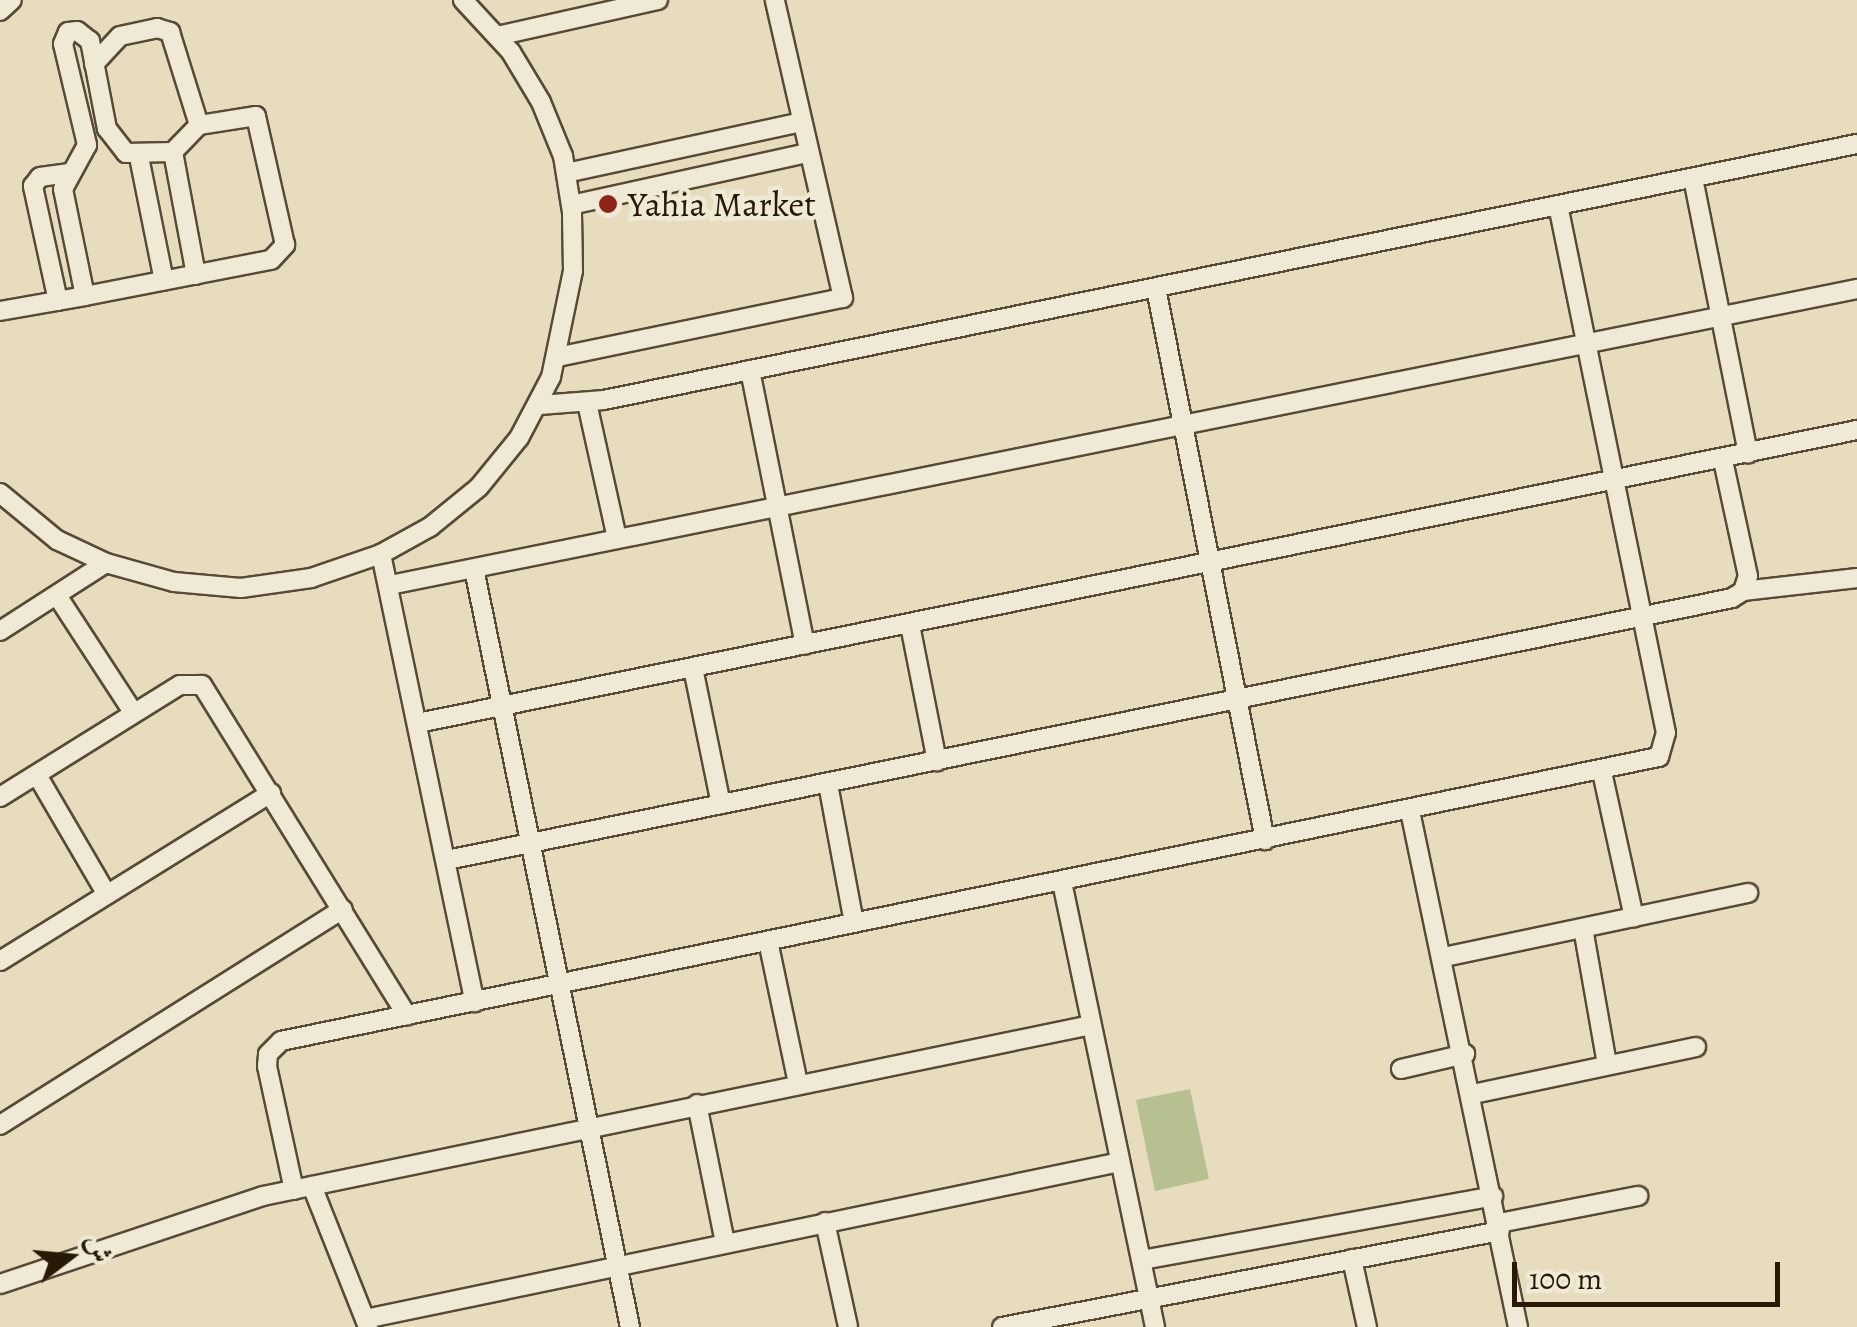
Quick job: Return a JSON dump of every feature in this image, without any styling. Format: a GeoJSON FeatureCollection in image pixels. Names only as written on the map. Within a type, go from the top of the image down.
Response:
{"type":"FeatureCollection","features":[{"type":"Feature","properties":{"kind":"street"},"geometry":{"type":"LineString","coordinates":[[0,11],[12,0]]}},
{"type":"Feature","properties":{"kind":"street"},"geometry":{"type":"LineString","coordinates":[[497,36],[658,0]]}},
{"type":"Feature","properties":{"kind":"street"},"geometry":{"type":"LineString","coordinates":[[557,357],[842,298],[775,0]]}},
{"type":"Feature","properties":{"kind":"street"},"geometry":{"type":"LineString","coordinates":[[0,493],[57,540],[106,563],[174,582],[241,588],[311,578],[381,554],[430,528],[479,487],[540,404],[557,357],[573,271],[566,173],[542,102],[471,2]]}},
{"type":"Feature","properties":{"kind":"street"},"geometry":{"type":"LineString","coordinates":[[94,64],[120,36],[156,28],[170,32],[199,124]]}},
{"type":"Feature","properties":{"kind":"street"},"geometry":{"type":"LineString","coordinates":[[0,311],[271,260],[285,244],[256,116],[199,124],[173,152],[139,156],[112,138],[84,32],[68,32],[63,44],[87,145]]}},
{"type":"Feature","properties":{"kind":"street"},"geometry":{"type":"LineString","coordinates":[[566,173],[801,122]]}},
{"type":"Feature","properties":{"kind":"street"},"geometry":{"type":"LineString","coordinates":[[85,296],[63,189],[87,145],[112,138]]}},
{"type":"Feature","properties":{"kind":"street"},"geometry":{"type":"LineString","coordinates":[[540,404],[587,403],[1857,144]]}},
{"type":"Feature","properties":{"kind":"street"},"geometry":{"type":"LineString","coordinates":[[173,152],[196,275]]}},
{"type":"Feature","properties":{"kind":"street"},"geometry":{"type":"LineString","coordinates":[[571,205],[808,153]]}},
{"type":"Feature","properties":{"kind":"street"},"geometry":{"type":"LineString","coordinates":[[139,156],[164,281]]}},
{"type":"Feature","properties":{"kind":"street"},"geometry":{"type":"LineString","coordinates":[[58,301],[32,186],[40,177],[70,172]]}},
{"type":"Feature","properties":{"kind":"street"},"geometry":{"type":"LineString","coordinates":[[1693,178],[1748,454]]}},
{"type":"Feature","properties":{"kind":"street"},"geometry":{"type":"LineString","coordinates":[[1120,1162],[618,1265],[366,1323],[303,1188],[267,1066],[271,1049],[407,1016],[1653,761],[1666,746],[1644,618],[1558,205]]}},
{"type":"Feature","properties":{"kind":"street"},"geometry":{"type":"LineString","coordinates":[[1156,288],[1265,840]]}},
{"type":"Feature","properties":{"kind":"street"},"geometry":{"type":"LineString","coordinates":[[390,585],[1721,314],[1856,294]]}},
{"type":"Feature","properties":{"kind":"street"},"geometry":{"type":"LineString","coordinates":[[750,370],[805,645]]}},
{"type":"Feature","properties":{"kind":"street"},"geometry":{"type":"LineString","coordinates":[[587,403],[617,538]]}},
{"type":"Feature","properties":{"kind":"street"},"geometry":{"type":"LineString","coordinates":[[418,723],[1857,430]]}},
{"type":"Feature","properties":{"kind":"street"},"geometry":{"type":"LineString","coordinates":[[1723,460],[1748,576],[1743,591]]}},
{"type":"Feature","properties":{"kind":"street"},"geometry":{"type":"LineString","coordinates":[[381,554],[475,1002]]}},
{"type":"Feature","properties":{"kind":"street"},"geometry":{"type":"LineString","coordinates":[[0,631],[106,563]]}},
{"type":"Feature","properties":{"kind":"street"},"geometry":{"type":"LineString","coordinates":[[474,569],[630,1327]]}},
{"type":"Feature","properties":{"kind":"street"},"geometry":{"type":"LineString","coordinates":[[447,860],[1644,618],[1743,591],[1857,578]]}},
{"type":"Feature","properties":{"kind":"street"},"geometry":{"type":"LineString","coordinates":[[58,597],[133,712]]}},
{"type":"Feature","properties":{"kind":"street"},"geometry":{"type":"LineString","coordinates":[[910,625],[937,761]]}},
{"type":"Feature","properties":{"kind":"street"},"geometry":{"type":"LineString","coordinates":[[694,668],[720,804]]}},
{"type":"Feature","properties":{"kind":"street"},"geometry":{"type":"LineString","coordinates":[[0,798],[185,682],[202,685],[407,1016]]}},
{"type":"Feature","properties":{"kind":"street"},"geometry":{"type":"LineString","coordinates":[[1602,772],[1634,918]]}},
{"type":"Feature","properties":{"kind":"street"},"geometry":{"type":"LineString","coordinates":[[37,775],[106,893]]}},
{"type":"Feature","properties":{"kind":"street"},"geometry":{"type":"LineString","coordinates":[[828,784],[854,923]]}},
{"type":"Feature","properties":{"kind":"street"},"geometry":{"type":"LineString","coordinates":[[0,961],[271,793]]}},
{"type":"Feature","properties":{"kind":"street"},"geometry":{"type":"LineString","coordinates":[[1410,812],[1465,1054],[1518,1327]]}},
{"type":"Feature","properties":{"kind":"street"},"geometry":{"type":"LineString","coordinates":[[1062,882],[1155,1327]]}},
{"type":"Feature","properties":{"kind":"street"},"geometry":{"type":"LineString","coordinates":[[1444,957],[1748,894]]}},
{"type":"Feature","properties":{"kind":"street"},"geometry":{"type":"LineString","coordinates":[[0,1125],[343,910]]}},
{"type":"Feature","properties":{"kind":"street"},"geometry":{"type":"LineString","coordinates":[[1583,928],[1607,1064]]}},
{"type":"Feature","properties":{"kind":"street"},"geometry":{"type":"LineString","coordinates":[[768,941],[798,1083]]}},
{"type":"Feature","properties":{"kind":"street"},"geometry":{"type":"LineString","coordinates":[[0,1284],[303,1188],[798,1083],[1091,1026]]}},
{"type":"Feature","properties":{"kind":"street"},"geometry":{"type":"LineString","coordinates":[[1473,1094],[1696,1047]]}},
{"type":"Feature","properties":{"kind":"street"},"geometry":{"type":"LineString","coordinates":[[1400,1068],[1465,1054]]}},
{"type":"Feature","properties":{"kind":"street"},"geometry":{"type":"LineString","coordinates":[[697,1104],[726,1243]]}},
{"type":"Feature","properties":{"kind":"street"},"geometry":{"type":"LineString","coordinates":[[1142,1260],[1493,1196]]}},
{"type":"Feature","properties":{"kind":"street"},"geometry":{"type":"LineString","coordinates":[[1002,1327],[1352,1258],[1638,1196]]}},
{"type":"Feature","properties":{"kind":"street"},"geometry":{"type":"LineString","coordinates":[[825,1222],[848,1327]]}},
{"type":"Feature","properties":{"kind":"street"},"geometry":{"type":"LineString","coordinates":[[1352,1258],[1367,1327]]}},
{"type":"Feature","properties":{"kind":"green space"},"geometry":{"type":"Polygon","coordinates":[[[1190,1089],[1209,1179],[1155,1191],[1136,1100],[1190,1089]]]}},
{"type":"Feature","properties":{"kind":"place","name":"Yahia Market"},"geometry":{"type":"Point","coordinates":[608,204]}}]}
